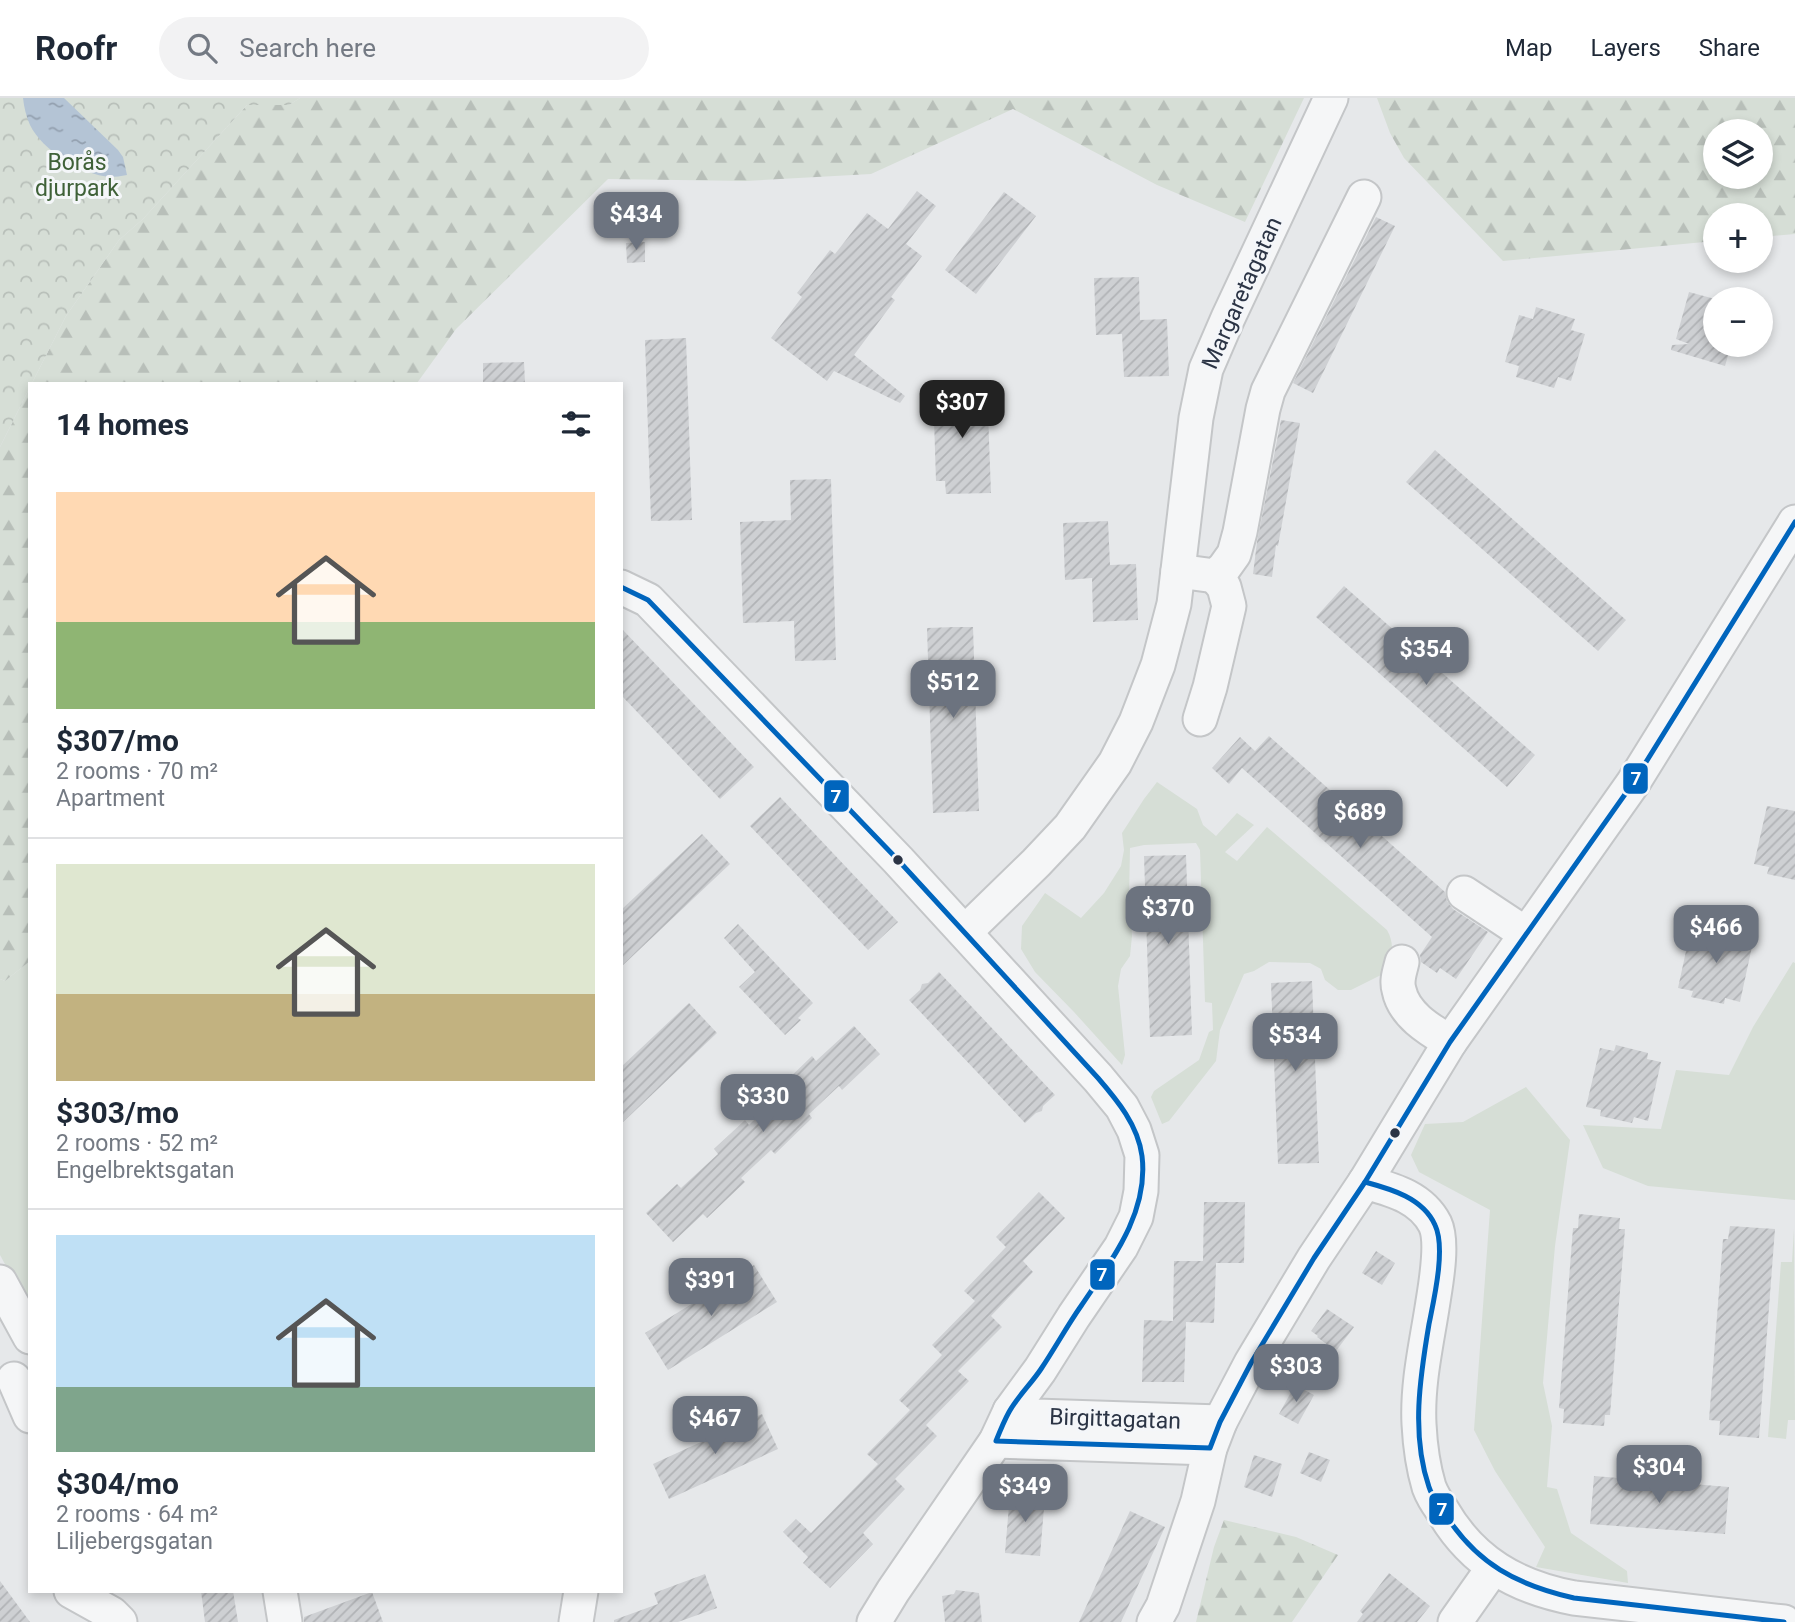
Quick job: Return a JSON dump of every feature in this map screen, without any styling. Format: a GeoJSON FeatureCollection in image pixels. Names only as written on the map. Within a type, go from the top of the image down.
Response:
{"type":"FeatureCollection","features":[{"type":"Feature","properties":{"kind":"street","name":"Margaretagatan"},"geometry":{"type":"LineString","coordinates":[[965,932],[1070,827],[1115,763],[1136,722],[1158,665],[1174,604],[1196,418],[1206,369],[1331,98]]}},
{"type":"Feature","properties":{"kind":"street"},"geometry":{"type":"LineString","coordinates":[[1215,576],[1234,554],[1268,391],[1364,197]]}},
{"type":"Feature","properties":{"kind":"street"},"geometry":{"type":"LineString","coordinates":[[1154,1622],[1163,1606],[1198,1501],[1215,1435],[1251,1363],[1450,1042],[1633,783],[1795,522]]}},
{"type":"Feature","properties":{"kind":"street"},"geometry":{"type":"LineString","coordinates":[[1178,571],[1215,576],[1224,587],[1229,606],[1200,719]]}},
{"type":"Feature","properties":{"kind":"street"},"geometry":{"type":"LineString","coordinates":[[623,588],[648,600],[965,932],[1122,1107],[1135,1130],[1142,1155],[1141,1191],[1136,1217],[1121,1247],[1010,1411],[996,1441],[874,1622]]}},
{"type":"Feature","properties":{"kind":"street"},"geometry":{"type":"LineString","coordinates":[[1464,893],[1526,934]]}},
{"type":"Feature","properties":{"kind":"street"},"geometry":{"type":"LineString","coordinates":[[1402,962],[1398,975],[1398,990],[1403,1000],[1420,1022],[1450,1042]]}},
{"type":"Feature","properties":{"kind":"street"},"geometry":{"type":"LineString","coordinates":[[1365,1182],[1402,1193],[1423,1207],[1436,1227],[1439,1259],[1420,1392],[1419,1425],[1430,1489],[1450,1525],[1475,1553],[1493,1568],[1520,1582],[1560,1595],[1784,1622]]}},
{"type":"Feature","properties":{"kind":"street"},"geometry":{"type":"LineString","coordinates":[[0,1282],[28,1333]]}},
{"type":"Feature","properties":{"kind":"street"},"geometry":{"type":"LineString","coordinates":[[15,1379],[28,1411]]}},
{"type":"Feature","properties":{"kind":"street","name":"Birgittagatan"},"geometry":{"type":"LineString","coordinates":[[1010,1411],[1215,1435]]}},
{"type":"Feature","properties":{"kind":"street","name":"Birgittagatan"},"geometry":{"type":"LineString","coordinates":[[996,1441],[1215,1435]]}},
{"type":"Feature","properties":{"kind":"street"},"geometry":{"type":"LineString","coordinates":[[1455,1622],[1493,1568]]}},
{"type":"Feature","properties":{"kind":"street"},"geometry":{"type":"LineString","coordinates":[[75,1593],[112,1614],[120,1622]]}},
{"type":"Feature","properties":{"kind":"street"},"geometry":{"type":"LineString","coordinates":[[281,1593],[285,1622]]}},
{"type":"Feature","properties":{"kind":"street"},"geometry":{"type":"LineString","coordinates":[[576,1622],[581,1593]]}},
{"type":"Feature","properties":{"kind":"green space","name":"Borås djurpark"},"geometry":{"type":"Polygon","coordinates":[[[0,98],[300,98],[289,105],[247,105],[143,219],[119,240],[66,316],[33,382],[28,382],[28,391],[0,447],[0,98]]]}},
{"type":"Feature","properties":{"kind":"green space"},"geometry":{"type":"Polygon","coordinates":[[[300,98],[1304,98],[1245,222],[1157,185],[1013,109],[871,174],[746,181],[608,179],[456,329],[418,382],[33,382],[66,316],[119,240],[143,219],[247,105],[289,105],[300,98]]]}},
{"type":"Feature","properties":{"kind":"green space"},"geometry":{"type":"Polygon","coordinates":[[[1377,98],[1795,98],[1795,234],[1773,236],[1773,203],[1703,203],[1703,242],[1503,261],[1404,158],[1390,133],[1377,98]]]}},
{"type":"Feature","properties":{"kind":"green space"},"geometry":{"type":"Polygon","coordinates":[[[28,391],[28,963],[5,981],[0,979],[0,447],[28,391]]]}},
{"type":"Feature","properties":{"kind":"green space"},"geometry":{"type":"Polygon","coordinates":[[[1157,782],[1197,809],[1203,825],[1216,836],[1237,813],[1254,825],[1225,852],[1237,861],[1267,827],[1387,930],[1392,945],[1387,972],[1351,990],[1338,990],[1325,980],[1321,969],[1310,963],[1269,962],[1244,974],[1220,1030],[1216,1061],[1169,1121],[1162,1124],[1151,1097],[1154,1091],[1199,1060],[1209,1032],[1213,1030],[1212,1003],[1205,1002],[1200,850],[1196,843],[1130,848],[1129,897],[1132,936],[1130,956],[1121,969],[1118,986],[1125,1055],[1122,1065],[1035,972],[1021,949],[1022,926],[1045,893],[1081,918],[1104,893],[1121,866],[1124,850],[1122,833],[1157,782]]]}},
{"type":"Feature","properties":{"kind":"green space"},"geometry":{"type":"Polygon","coordinates":[[[1793,962],[1795,1200],[1648,1186],[1603,1168],[1583,1125],[1661,1129],[1676,1070],[1729,1075],[1753,1027],[1793,962]]]}},
{"type":"Feature","properties":{"kind":"green space"},"geometry":{"type":"Polygon","coordinates":[[[28,963],[28,1306],[0,1255],[0,979],[5,981],[28,963]]]}},
{"type":"Feature","properties":{"kind":"green space"},"geometry":{"type":"Polygon","coordinates":[[[1526,1087],[1570,1140],[1555,1246],[1543,1383],[1552,1426],[1547,1487],[1557,1489],[1571,1533],[1627,1571],[1628,1583],[1536,1567],[1545,1547],[1495,1471],[1474,1430],[1490,1210],[1419,1172],[1411,1155],[1425,1124],[1463,1122],[1526,1087]]]}},
{"type":"Feature","properties":{"kind":"green space"},"geometry":{"type":"Polygon","coordinates":[[[1794,1229],[1795,1420],[1788,1420],[1786,1439],[1768,1437],[1781,1262],[1792,1262],[1794,1229]]]}},
{"type":"Feature","properties":{"kind":"green space"},"geometry":{"type":"Polygon","coordinates":[[[1224,1520],[1296,1537],[1338,1555],[1292,1622],[1196,1622],[1214,1547],[1224,1520]]]}},
{"type":"Feature","properties":{"kind":"water"},"geometry":{"type":"Polygon","coordinates":[[[23,98],[64,98],[118,150],[123,157],[127,175],[110,177],[87,172],[53,152],[30,125],[23,98]]]}},
{"type":"Feature","properties":{"kind":"building"},"geometry":{"type":"Polygon","coordinates":[[[917,191],[936,206],[906,244],[922,256],[891,297],[895,300],[854,355],[905,396],[900,403],[834,371],[827,381],[771,338],[802,297],[797,293],[830,250],[835,254],[867,213],[888,229],[917,191]]]}},
{"type":"Feature","properties":{"kind":"building"},"geometry":{"type":"Polygon","coordinates":[[[1004,192],[1036,216],[976,294],[945,270],[1004,192]]]}},
{"type":"Feature","properties":{"kind":"building"},"geometry":{"type":"Polygon","coordinates":[[[1376,217],[1395,226],[1313,393],[1293,383],[1376,217]]]}},
{"type":"Feature","properties":{"kind":"building"},"geometry":{"type":"Polygon","coordinates":[[[645,242],[645,262],[627,263],[626,243],[645,242]]]}},
{"type":"Feature","properties":{"kind":"building"},"geometry":{"type":"Polygon","coordinates":[[[1139,277],[1140,320],[1167,319],[1169,376],[1124,377],[1122,334],[1096,335],[1094,278],[1139,277]]]}},
{"type":"Feature","properties":{"kind":"building"},"geometry":{"type":"Polygon","coordinates":[[[1689,292],[1703,296],[1703,357],[1728,357],[1725,366],[1671,350],[1672,345],[1689,344],[1676,339],[1689,292]]]}},
{"type":"Feature","properties":{"kind":"building"},"geometry":{"type":"Polygon","coordinates":[[[1536,307],[1575,319],[1571,330],[1585,334],[1571,381],[1558,377],[1554,388],[1516,377],[1519,366],[1505,362],[1519,315],[1533,319],[1536,307]]]}},
{"type":"Feature","properties":{"kind":"building"},"geometry":{"type":"Polygon","coordinates":[[[686,338],[692,520],[651,521],[645,340],[686,338]]]}},
{"type":"Feature","properties":{"kind":"building"},"geometry":{"type":"Polygon","coordinates":[[[524,362],[525,382],[483,382],[483,363],[524,362]]]}},
{"type":"Feature","properties":{"kind":"building"},"geometry":{"type":"Polygon","coordinates":[[[987,387],[991,493],[946,494],[945,481],[936,481],[933,389],[987,387]]]}},
{"type":"Feature","properties":{"kind":"building"},"geometry":{"type":"Polygon","coordinates":[[[1281,420],[1300,423],[1272,577],[1253,574],[1281,420]]]}},
{"type":"Feature","properties":{"kind":"building"},"geometry":{"type":"Polygon","coordinates":[[[1435,450],[1626,620],[1598,651],[1406,482],[1435,450]]]}},
{"type":"Feature","properties":{"kind":"building"},"geometry":{"type":"Polygon","coordinates":[[[831,479],[836,660],[795,661],[794,621],[743,623],[740,522],[791,520],[790,480],[831,479]]]}},
{"type":"Feature","properties":{"kind":"building"},"geometry":{"type":"Polygon","coordinates":[[[1108,521],[1110,565],[1136,564],[1138,620],[1093,622],[1092,578],[1065,580],[1063,523],[1108,521]]]}},
{"type":"Feature","properties":{"kind":"building"},"geometry":{"type":"Polygon","coordinates":[[[1344,586],[1535,755],[1507,787],[1316,617],[1344,586]]]}},
{"type":"Feature","properties":{"kind":"building"},"geometry":{"type":"Polygon","coordinates":[[[973,627],[979,811],[933,813],[927,628],[973,627]]]}},
{"type":"Feature","properties":{"kind":"building"},"geometry":{"type":"Polygon","coordinates":[[[623,630],[754,767],[720,799],[623,697],[623,630]]]}},
{"type":"Feature","properties":{"kind":"building"},"geometry":{"type":"Polygon","coordinates":[[[1269,736],[1445,892],[1453,909],[1488,932],[1456,979],[1440,968],[1437,973],[1421,962],[1420,955],[1432,937],[1242,768],[1229,784],[1212,768],[1240,737],[1255,751],[1269,736]]]}},
{"type":"Feature","properties":{"kind":"building"},"geometry":{"type":"Polygon","coordinates":[[[780,797],[898,922],[868,950],[750,826],[780,797]]]}},
{"type":"Feature","properties":{"kind":"building"},"geometry":{"type":"Polygon","coordinates":[[[1767,806],[1795,811],[1795,880],[1767,874],[1769,867],[1754,864],[1767,806]]]}},
{"type":"Feature","properties":{"kind":"building"},"geometry":{"type":"Polygon","coordinates":[[[702,834],[730,864],[623,965],[623,908],[702,834]]]}},
{"type":"Feature","properties":{"kind":"building"},"geometry":{"type":"Polygon","coordinates":[[[1186,855],[1192,1035],[1150,1037],[1144,856],[1186,855]]]}},
{"type":"Feature","properties":{"kind":"building"},"geometry":{"type":"Polygon","coordinates":[[[738,924],[813,1003],[798,1018],[801,1020],[785,1035],[739,987],[755,972],[724,938],[738,924]]]}},
{"type":"Feature","properties":{"kind":"building"},"geometry":{"type":"Polygon","coordinates":[[[1707,925],[1740,933],[1738,939],[1753,942],[1740,1002],[1725,998],[1724,1004],[1691,997],[1693,991],[1678,988],[1691,928],[1706,932],[1707,925]]]}},
{"type":"Feature","properties":{"kind":"building"},"geometry":{"type":"Polygon","coordinates":[[[939,972],[1055,1095],[1043,1106],[1042,1111],[1025,1123],[909,1000],[920,990],[922,984],[928,983],[939,972]]]}},
{"type":"Feature","properties":{"kind":"building"},"geometry":{"type":"Polygon","coordinates":[[[1312,981],[1319,1163],[1278,1164],[1271,983],[1312,981]]]}},
{"type":"Feature","properties":{"kind":"building"},"geometry":{"type":"Polygon","coordinates":[[[689,1003],[717,1033],[623,1122],[623,1065],[689,1003]]]}},
{"type":"Feature","properties":{"kind":"building"},"geometry":{"type":"Polygon","coordinates":[[[854,1026],[880,1054],[842,1090],[839,1086],[809,1114],[812,1118],[775,1154],[771,1150],[741,1178],[745,1182],[707,1218],[703,1214],[673,1242],[646,1213],[677,1184],[681,1188],[718,1154],[714,1149],[745,1120],[749,1125],[785,1090],[781,1086],[812,1056],[816,1061],[854,1026]]]}},
{"type":"Feature","properties":{"kind":"building"},"geometry":{"type":"Polygon","coordinates":[[[1616,1045],[1648,1053],[1647,1059],[1661,1062],[1648,1121],[1634,1117],[1632,1123],[1600,1116],[1601,1110],[1586,1107],[1600,1048],[1614,1051],[1616,1045]]]}},
{"type":"Feature","properties":{"kind":"building"},"geometry":{"type":"Polygon","coordinates":[[[1039,1192],[1065,1218],[1023,1261],[1033,1272],[991,1316],[1002,1327],[958,1371],[969,1381],[926,1425],[937,1436],[895,1479],[905,1489],[863,1533],[873,1544],[830,1588],[803,1563],[808,1557],[783,1532],[796,1519],[811,1533],[878,1464],[867,1454],[910,1410],[899,1400],[942,1355],[932,1345],[975,1301],[964,1291],[1006,1247],[996,1237],[1039,1192]]]}},
{"type":"Feature","properties":{"kind":"building"},"geometry":{"type":"Polygon","coordinates":[[[1204,1202],[1245,1202],[1244,1263],[1216,1263],[1214,1323],[1186,1322],[1184,1382],[1142,1382],[1144,1320],[1173,1321],[1174,1261],[1203,1261],[1204,1202]]]}},
{"type":"Feature","properties":{"kind":"building"},"geometry":{"type":"Polygon","coordinates":[[[1579,1214],[1620,1218],[1619,1229],[1625,1229],[1610,1415],[1605,1415],[1604,1426],[1563,1423],[1564,1409],[1559,1408],[1573,1228],[1578,1228],[1579,1214]]]}},
{"type":"Feature","properties":{"kind":"building"},"geometry":{"type":"Polygon","coordinates":[[[1730,1226],[1775,1229],[1759,1438],[1719,1435],[1720,1421],[1709,1420],[1723,1239],[1728,1239],[1730,1226]]]}},
{"type":"Feature","properties":{"kind":"building"},"geometry":{"type":"Polygon","coordinates":[[[1376,1251],[1395,1263],[1382,1285],[1362,1273],[1376,1251]]]}},
{"type":"Feature","properties":{"kind":"building"},"geometry":{"type":"Polygon","coordinates":[[[754,1265],[777,1302],[668,1370],[645,1333],[754,1265]]]}},
{"type":"Feature","properties":{"kind":"building"},"geometry":{"type":"Polygon","coordinates":[[[1327,1309],[1354,1327],[1336,1351],[1311,1331],[1327,1309]]]}},
{"type":"Feature","properties":{"kind":"building"},"geometry":{"type":"Polygon","coordinates":[[[1295,1385],[1314,1395],[1298,1424],[1279,1414],[1295,1385]]]}},
{"type":"Feature","properties":{"kind":"building"},"geometry":{"type":"Polygon","coordinates":[[[762,1414],[778,1449],[669,1499],[653,1464],[762,1414]]]}},
{"type":"Feature","properties":{"kind":"building"},"geometry":{"type":"Polygon","coordinates":[[[1309,1452],[1330,1460],[1321,1482],[1300,1473],[1309,1452]]]}},
{"type":"Feature","properties":{"kind":"building"},"geometry":{"type":"Polygon","coordinates":[[[1254,1455],[1282,1464],[1272,1497],[1244,1487],[1254,1455]]]}},
{"type":"Feature","properties":{"kind":"building"},"geometry":{"type":"Polygon","coordinates":[[[1594,1476],[1729,1487],[1725,1534],[1590,1524],[1594,1476]]]}},
{"type":"Feature","properties":{"kind":"building"},"geometry":{"type":"Polygon","coordinates":[[[1010,1493],[1045,1496],[1040,1556],[1005,1553],[1010,1493]]]}},
{"type":"Feature","properties":{"kind":"building"},"geometry":{"type":"Polygon","coordinates":[[[1130,1511],[1165,1527],[1121,1622],[1079,1622],[1130,1511]]]}},
{"type":"Feature","properties":{"kind":"building"},"geometry":{"type":"Polygon","coordinates":[[[1389,1573],[1430,1606],[1417,1622],[1357,1622],[1363,1614],[1360,1611],[1389,1573]]]}},
{"type":"Feature","properties":{"kind":"building"},"geometry":{"type":"Polygon","coordinates":[[[705,1574],[717,1608],[678,1622],[614,1622],[658,1604],[654,1593],[705,1574]]]}},
{"type":"Feature","properties":{"kind":"building"},"geometry":{"type":"Polygon","coordinates":[[[0,1581],[30,1622],[0,1622],[0,1581]]]}},
{"type":"Feature","properties":{"kind":"building"},"geometry":{"type":"Polygon","coordinates":[[[956,1590],[979,1593],[982,1622],[945,1622],[942,1596],[954,1594],[956,1590]]]}},
{"type":"Feature","properties":{"kind":"building"},"geometry":{"type":"Polygon","coordinates":[[[201,1593],[233,1593],[238,1622],[205,1622],[201,1593]]]}},
{"type":"Feature","properties":{"kind":"building"},"geometry":{"type":"Polygon","coordinates":[[[372,1593],[383,1622],[304,1622],[304,1617],[372,1593]]]}},
{"type":"Feature","properties":{"kind":"transit line","name":"7"},"geometry":{"type":"LineString","coordinates":[[623,588],[648,600],[898,860],[1098,1078],[1119,1104],[1136,1134],[1142,1156],[1143,1177],[1134,1217],[1104,1272],[1041,1369],[1013,1406],[996,1441],[1210,1448],[1220,1422],[1251,1363],[1450,1042],[1633,783],[1795,522]]}},
{"type":"Feature","properties":{"kind":"transit line","name":"7"},"geometry":{"type":"LineString","coordinates":[[1365,1182],[1414,1201],[1430,1216],[1438,1235],[1438,1274],[1420,1385],[1420,1447],[1432,1494],[1457,1531],[1471,1546],[1500,1570],[1553,1593],[1574,1598],[1784,1622]]}}]}
